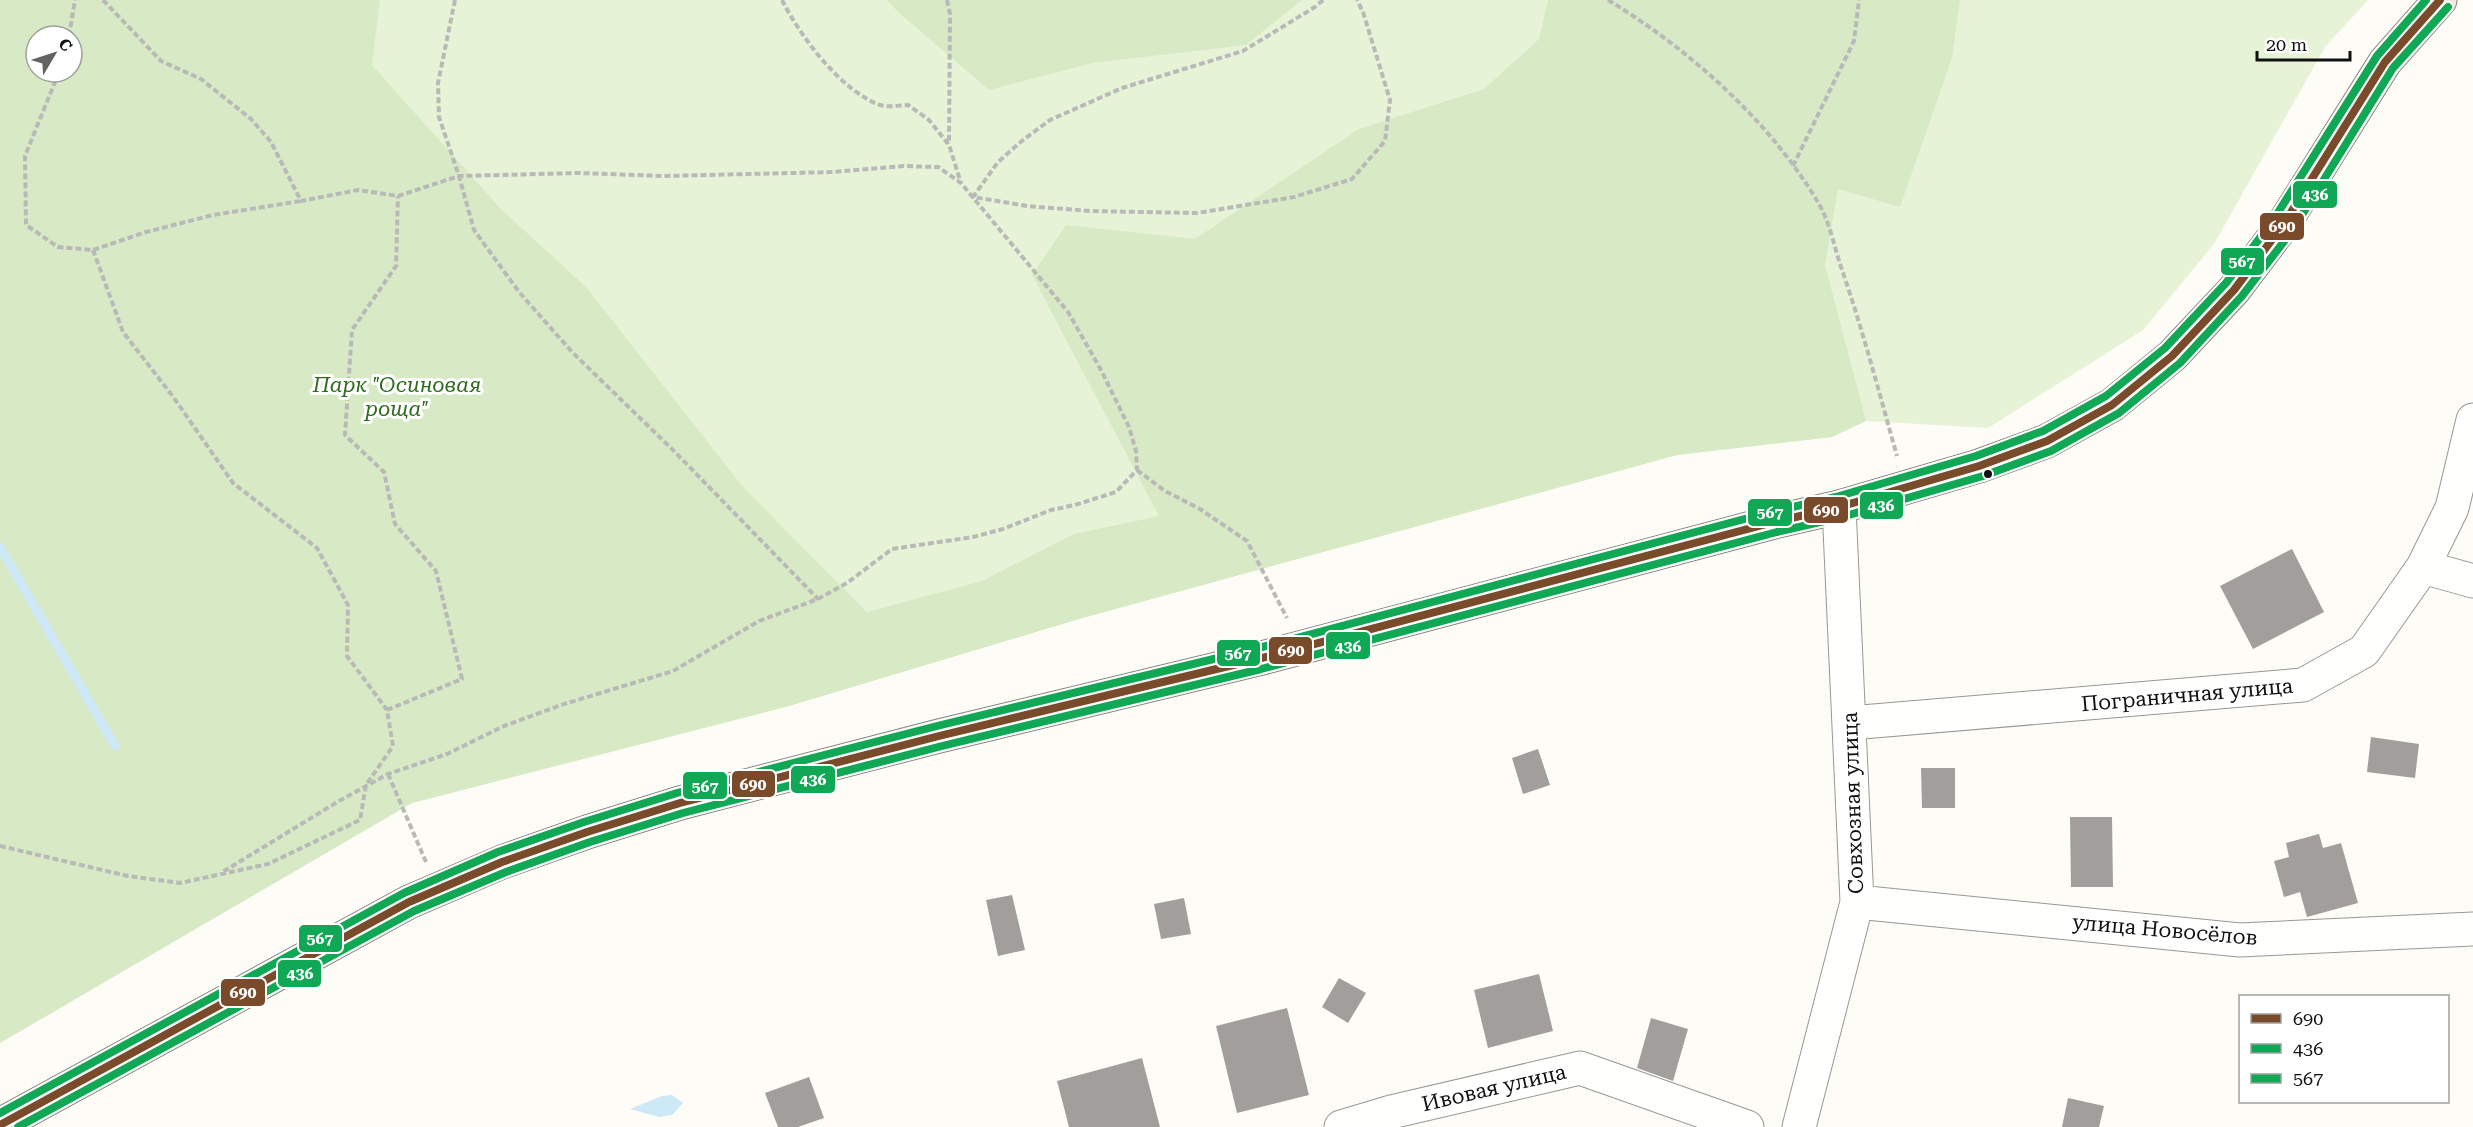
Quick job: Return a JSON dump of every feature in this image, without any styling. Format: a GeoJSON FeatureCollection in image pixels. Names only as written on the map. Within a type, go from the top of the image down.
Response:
{"type":"FeatureCollection","features":[{"type":"Feature","properties":{"kind":"main road"},"geometry":{"type":"LineString","coordinates":[[0,1125],[409,902],[502,862],[587,832],[680,803],[927,739],[1302,648],[1774,522],[1839,507],[1978,466],[2047,441],[2112,405],[2172,356],[2234,290],[2283,225],[2385,62],[2440,0]]}},
{"type":"Feature","properties":{"kind":"street","name":"Пограничная улица"},"geometry":{"type":"LineString","coordinates":[[1850,723],[2303,685],[2364,651],[2423,567],[2452,508],[2473,420]]}},
{"type":"Feature","properties":{"kind":"street","name":"Совхозная улица"},"geometry":{"type":"LineString","coordinates":[[1799,1127],[1857,902],[1839,507]]}},
{"type":"Feature","properties":{"kind":"street"},"geometry":{"type":"LineString","coordinates":[[2423,567],[2473,581]]}},
{"type":"Feature","properties":{"kind":"street","name":"улица Новосёлов"},"geometry":{"type":"LineString","coordinates":[[1857,902],[2240,940],[2473,929]]}},
{"type":"Feature","properties":{"kind":"street","name":"Ивовая улица"},"geometry":{"type":"LineString","coordinates":[[1341,1127],[1391,1112],[1580,1068],[1747,1127]]}},
{"type":"Feature","properties":{"kind":"path"},"geometry":{"type":"LineString","coordinates":[[71,24],[75,0]]}},
{"type":"Feature","properties":{"kind":"path"},"geometry":{"type":"LineString","coordinates":[[103,0],[161,61],[201,79],[251,119],[271,142],[301,201]]}},
{"type":"Feature","properties":{"kind":"path"},"geometry":{"type":"LineString","coordinates":[[455,0],[438,83],[439,117],[474,230],[519,292],[572,352],[675,452],[819,599]]}},
{"type":"Feature","properties":{"kind":"path"},"geometry":{"type":"LineString","coordinates":[[782,0],[816,52],[860,95],[883,107],[908,105],[929,120],[949,145]]}},
{"type":"Feature","properties":{"kind":"path"},"geometry":{"type":"LineString","coordinates":[[947,0],[950,14],[949,145],[961,183]]}},
{"type":"Feature","properties":{"kind":"path"},"geometry":{"type":"LineString","coordinates":[[973,197],[998,162],[1050,120],[1122,88],[1243,51],[1323,0]]}},
{"type":"Feature","properties":{"kind":"path"},"geometry":{"type":"LineString","coordinates":[[973,197],[1027,206],[1197,213],[1294,196],[1352,179],[1385,141],[1390,100],[1363,12],[1357,0]]}},
{"type":"Feature","properties":{"kind":"path"},"geometry":{"type":"LineString","coordinates":[[1608,0],[1662,35],[1705,71],[1754,118],[1820,206],[1868,350],[1906,487]]}},
{"type":"Feature","properties":{"kind":"path"},"geometry":{"type":"LineString","coordinates":[[1792,166],[1854,41],[1859,0]]}},
{"type":"Feature","properties":{"kind":"path"},"geometry":{"type":"LineString","coordinates":[[54,84],[25,156],[26,225],[58,247],[93,250],[146,232],[213,215],[358,190],[398,196],[459,176],[579,173],[664,176],[734,175],[834,172],[903,166],[938,167],[961,183],[1068,312],[1101,370],[1129,427],[1136,451],[1137,470],[1116,492],[1051,510],[1003,529],[973,537],[892,549],[847,583],[819,599],[759,621],[673,671],[561,705],[504,726],[447,754],[388,774],[221,873]]}},
{"type":"Feature","properties":{"kind":"path"},"geometry":{"type":"LineString","coordinates":[[387,710],[462,680],[436,571],[395,524],[384,471],[345,435],[352,330],[396,266],[398,196]]}},
{"type":"Feature","properties":{"kind":"path"},"geometry":{"type":"LineString","coordinates":[[0,846],[128,876],[180,883],[268,864],[360,820],[366,785],[393,746],[387,710],[347,656],[348,604],[317,548],[233,483],[174,398],[123,332],[93,250]]}},
{"type":"Feature","properties":{"kind":"path"},"geometry":{"type":"LineString","coordinates":[[1137,470],[1165,491],[1200,509],[1247,542],[1302,648]]}},
{"type":"Feature","properties":{"kind":"path"},"geometry":{"type":"LineString","coordinates":[[388,774],[414,831],[437,891]]}},
{"type":"Feature","properties":{"kind":"green space","name":"Парк \"Осиновая роща\""},"geometry":{"type":"Polygon","coordinates":[[[0,0],[2368,0],[2325,47],[2214,244],[2143,330],[1988,428],[1866,421],[1832,437],[1677,455],[1079,619],[789,706],[412,803],[0,1043],[0,0]]]}},
{"type":"Feature","properties":{"kind":"green space","name":"Парк \"Осиновая роща\""},"geometry":{"type":"Polygon","coordinates":[[[0,0],[380,0],[372,65],[501,209],[586,287],[743,487],[867,612],[982,581],[1074,534],[1159,516],[1032,275],[1066,225],[1195,239],[1359,129],[1484,89],[1539,39],[1548,0],[1960,0],[1952,58],[1900,207],[1838,189],[1825,265],[1866,421],[1832,437],[1677,455],[1079,619],[789,706],[412,803],[0,1043],[0,0]]]}},
{"type":"Feature","properties":{"kind":"green space"},"geometry":{"type":"Polygon","coordinates":[[[887,0],[1302,0],[1246,45],[1092,63],[989,90],[887,0]]]}},
{"type":"Feature","properties":{"kind":"water"},"geometry":{"type":"Polygon","coordinates":[[[672,1095],[683,1103],[672,1115],[659,1117],[630,1109],[662,1096],[672,1095]]]}},
{"type":"Feature","properties":{"kind":"building"},"geometry":{"type":"Polygon","coordinates":[[[2292,549],[2324,612],[2253,649],[2220,586],[2292,549]]]}},
{"type":"Feature","properties":{"kind":"building"},"geometry":{"type":"Polygon","coordinates":[[[2371,737],[2419,744],[2415,778],[2367,772],[2371,737]]]}},
{"type":"Feature","properties":{"kind":"building"},"geometry":{"type":"Polygon","coordinates":[[[1538,749],[1550,785],[1523,794],[1512,758],[1538,749]]]}},
{"type":"Feature","properties":{"kind":"building"},"geometry":{"type":"Polygon","coordinates":[[[1921,768],[1955,768],[1955,808],[1922,808],[1921,768]]]}},
{"type":"Feature","properties":{"kind":"building"},"geometry":{"type":"Polygon","coordinates":[[[2070,817],[2112,817],[2113,887],[2071,887],[2070,817]]]}},
{"type":"Feature","properties":{"kind":"building"},"geometry":{"type":"Polygon","coordinates":[[[2319,834],[2323,848],[2341,843],[2358,903],[2307,917],[2300,892],[2284,897],[2274,861],[2289,857],[2286,843],[2319,834]]]}},
{"type":"Feature","properties":{"kind":"building"},"geometry":{"type":"Polygon","coordinates":[[[1012,895],[1025,950],[998,956],[986,900],[1012,895]]]}},
{"type":"Feature","properties":{"kind":"building"},"geometry":{"type":"Polygon","coordinates":[[[1184,898],[1191,934],[1161,939],[1154,904],[1184,898]]]}},
{"type":"Feature","properties":{"kind":"building"},"geometry":{"type":"Polygon","coordinates":[[[1539,974],[1553,1031],[1488,1048],[1474,990],[1539,974]]]}},
{"type":"Feature","properties":{"kind":"building"},"geometry":{"type":"Polygon","coordinates":[[[1339,978],[1366,993],[1348,1023],[1322,1007],[1339,978]]]}},
{"type":"Feature","properties":{"kind":"building"},"geometry":{"type":"Polygon","coordinates":[[[1287,1008],[1309,1095],[1237,1113],[1216,1026],[1287,1008]]]}},
{"type":"Feature","properties":{"kind":"building"},"geometry":{"type":"Polygon","coordinates":[[[1651,1018],[1688,1029],[1673,1081],[1637,1068],[1651,1018]]]}},
{"type":"Feature","properties":{"kind":"building"},"geometry":{"type":"Polygon","coordinates":[[[1142,1058],[1160,1127],[1069,1127],[1057,1081],[1142,1058]]]}},
{"type":"Feature","properties":{"kind":"building"},"geometry":{"type":"Polygon","coordinates":[[[809,1077],[824,1118],[798,1127],[778,1127],[765,1093],[809,1077]]]}},
{"type":"Feature","properties":{"kind":"building"},"geometry":{"type":"Polygon","coordinates":[[[2068,1098],[2104,1106],[2099,1127],[2062,1127],[2068,1098]]]}},
{"type":"Feature","properties":{"kind":"waterway"},"geometry":{"type":"LineString","coordinates":[[0,547],[115,746]]}},
{"type":"Feature","properties":{"kind":"transit line","name":"567"},"geometry":{"type":"LineString","coordinates":[[0,1113],[404,893],[498,852],[584,822],[677,793],[937,726],[1255,649],[1771,512],[1836,497],[1976,456],[2043,431],[2106,396],[2165,348],[2226,283],[2274,219],[2377,56],[2426,0]]}},
{"type":"Feature","properties":{"kind":"transit line","name":"690"},"geometry":{"type":"LineString","coordinates":[[0,1125],[409,902],[502,862],[587,832],[680,803],[939,736],[1258,659],[1774,522],[1839,507],[1979,466],[2047,441],[2112,405],[2172,356],[2234,290],[2283,225],[2385,62],[2440,0]]}},
{"type":"Feature","properties":{"kind":"transit line","name":"436"},"geometry":{"type":"LineString","coordinates":[[18,1127],[414,911],[506,872],[590,842],[683,813],[942,746],[1261,669],[1777,532],[1842,517],[1983,476],[2051,451],[2119,413],[2180,363],[2242,296],[2292,231],[2393,68],[2448,7]]}}]}
